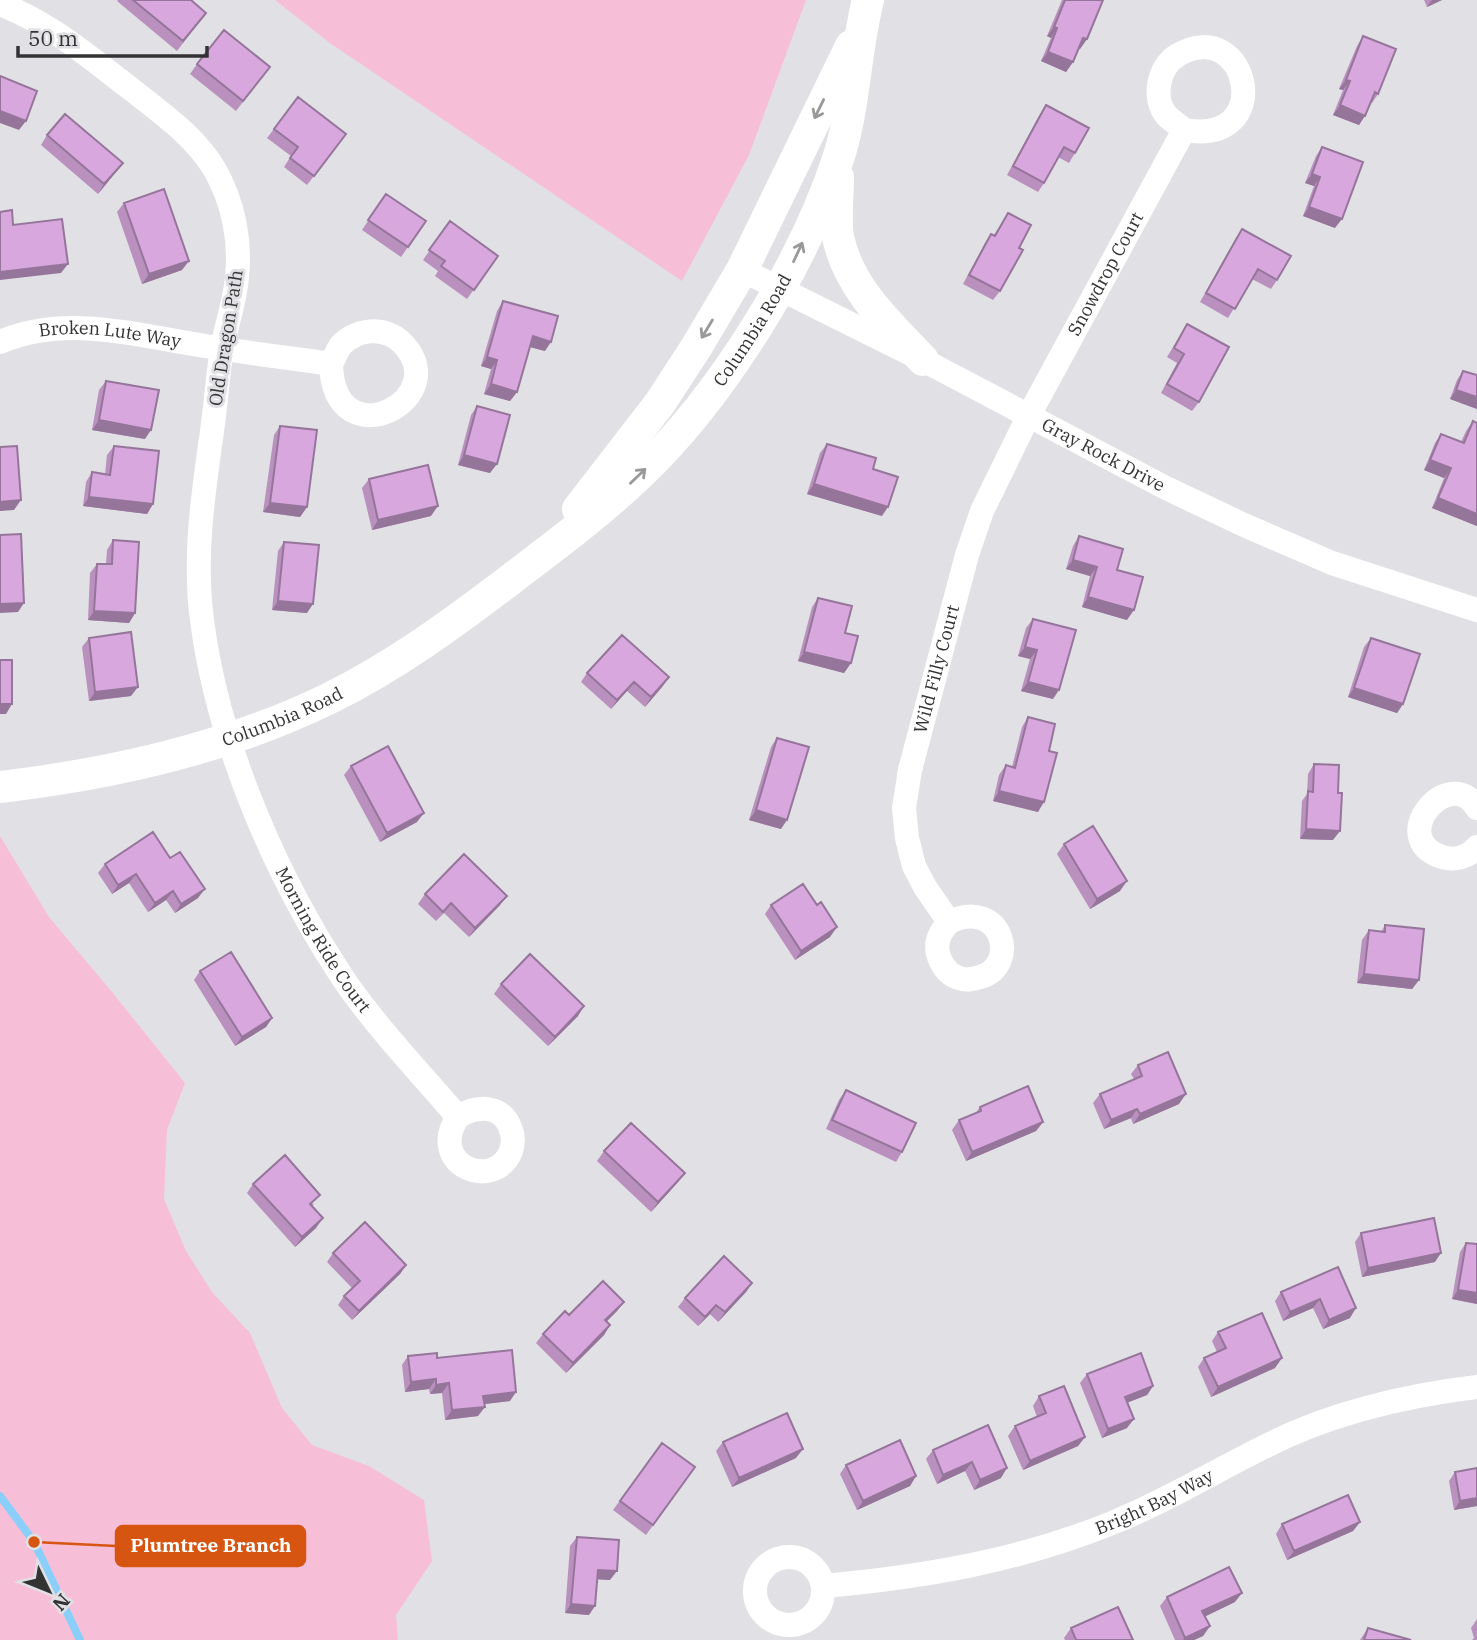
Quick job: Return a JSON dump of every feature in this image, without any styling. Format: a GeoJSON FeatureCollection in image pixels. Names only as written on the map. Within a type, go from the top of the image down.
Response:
{"type":"FeatureCollection","features":[{"type":"Feature","properties":{"kind":"street","name":"Old Dragon Path"},"geometry":{"type":"LineString","coordinates":[[0,4],[28,15],[66,39],[192,140],[214,169],[229,203],[237,238],[237,278],[222,349],[199,526],[202,620],[228,738]]}},
{"type":"Feature","properties":{"kind":"street","name":"Columbia Road"},"geometry":{"type":"LineString","coordinates":[[0,787],[52,781],[149,760],[228,738],[328,699],[389,667],[444,630],[589,519],[640,475],[687,423],[731,365],[780,289],[814,217],[839,155],[854,86],[865,13]]}},
{"type":"Feature","properties":{"kind":"street","name":"Columbia Road"},"geometry":{"type":"LineString","coordinates":[[529,566],[579,509],[660,403],[697,346],[742,270],[865,13]]}},
{"type":"Feature","properties":{"kind":"street","name":"Snowdrop Court"},"geometry":{"type":"LineString","coordinates":[[1028,417],[1184,130]]}},
{"type":"Feature","properties":{"kind":"street"},"geometry":{"type":"LineString","coordinates":[[839,155],[838,226],[846,262],[854,281],[868,301],[923,360]]}},
{"type":"Feature","properties":{"kind":"street","name":"Gray Rock Drive"},"geometry":{"type":"LineString","coordinates":[[742,270],[1244,526],[1332,563],[1477,610]]}},
{"type":"Feature","properties":{"kind":"street","name":"Broken Lute Way"},"geometry":{"type":"LineString","coordinates":[[0,342],[22,333],[57,327],[97,329],[331,364]]}},
{"type":"Feature","properties":{"kind":"street","name":"Wild Filly Court"},"geometry":{"type":"LineString","coordinates":[[949,922],[914,866],[904,808],[910,770],[977,525],[1028,417]]}},
{"type":"Feature","properties":{"kind":"street","name":"Morning Ride Court"},"geometry":{"type":"LineString","coordinates":[[228,738],[268,843],[310,923],[349,986],[391,1042],[458,1117]]}},
{"type":"Feature","properties":{"kind":"street"},"geometry":{"type":"LineString","coordinates":[[1476,804],[1462,796],[1447,795],[1436,799],[1423,811],[1420,826],[1423,842],[1434,854],[1449,859],[1463,857],[1477,847]]}},
{"type":"Feature","properties":{"kind":"street","name":"Bright Bay Way"},"geometry":{"type":"LineString","coordinates":[[824,1586],[941,1573],[1061,1544],[1158,1503],[1265,1446],[1324,1422],[1382,1403],[1477,1387]]}},
{"type":"Feature","properties":{"kind":"shaded area"},"geometry":{"type":"Polygon","coordinates":[[[275,0],[806,0],[749,155],[682,281],[330,43],[275,0]]]}},
{"type":"Feature","properties":{"kind":"shaded area"},"geometry":{"type":"Polygon","coordinates":[[[0,836],[49,917],[185,1083],[167,1130],[164,1199],[186,1251],[212,1292],[250,1333],[282,1408],[312,1445],[369,1466],[424,1500],[432,1561],[396,1615],[398,1640],[0,1640],[0,836]]]}},
{"type":"Feature","properties":{"kind":"building"},"geometry":{"type":"Polygon","coordinates":[[[133,0],[191,0],[206,13],[183,41],[133,0]]]}},
{"type":"Feature","properties":{"kind":"building"},"geometry":{"type":"Polygon","coordinates":[[[1065,0],[1103,0],[1087,39],[1083,38],[1073,62],[1048,52],[1065,0]]]}},
{"type":"Feature","properties":{"kind":"building"},"geometry":{"type":"Polygon","coordinates":[[[224,30],[270,67],[243,101],[197,64],[224,30]]]}},
{"type":"Feature","properties":{"kind":"building"},"geometry":{"type":"Polygon","coordinates":[[[1363,36],[1396,49],[1378,94],[1375,92],[1365,116],[1340,105],[1350,81],[1346,80],[1363,36]]]}},
{"type":"Feature","properties":{"kind":"building"},"geometry":{"type":"Polygon","coordinates":[[[0,76],[37,91],[26,121],[0,111],[0,76]]]}},
{"type":"Feature","properties":{"kind":"building"},"geometry":{"type":"Polygon","coordinates":[[[298,97],[346,134],[314,176],[290,158],[298,147],[274,129],[298,97]]]}},
{"type":"Feature","properties":{"kind":"building"},"geometry":{"type":"Polygon","coordinates":[[[1046,105],[1089,128],[1075,153],[1064,147],[1044,183],[1013,166],[1046,105]]]}},
{"type":"Feature","properties":{"kind":"building"},"geometry":{"type":"Polygon","coordinates":[[[65,114],[123,163],[104,184],[47,135],[65,114]]]}},
{"type":"Feature","properties":{"kind":"building"},"geometry":{"type":"Polygon","coordinates":[[[1322,147],[1363,162],[1342,219],[1309,207],[1320,177],[1312,174],[1322,147]]]}},
{"type":"Feature","properties":{"kind":"building"},"geometry":{"type":"Polygon","coordinates":[[[164,189],[189,261],[149,274],[124,203],[164,189]]]}},
{"type":"Feature","properties":{"kind":"building"},"geometry":{"type":"Polygon","coordinates":[[[386,194],[426,221],[408,247],[368,220],[386,194]]]}},
{"type":"Feature","properties":{"kind":"building"},"geometry":{"type":"Polygon","coordinates":[[[12,210],[13,225],[62,219],[68,264],[0,272],[0,212],[12,210]]]}},
{"type":"Feature","properties":{"kind":"building"},"geometry":{"type":"Polygon","coordinates":[[[1008,213],[1031,225],[1019,248],[1023,250],[1000,291],[969,275],[991,234],[995,236],[1008,213]]]}},
{"type":"Feature","properties":{"kind":"building"},"geometry":{"type":"Polygon","coordinates":[[[450,221],[498,256],[474,290],[441,266],[445,261],[429,250],[450,221]]]}},
{"type":"Feature","properties":{"kind":"building"},"geometry":{"type":"Polygon","coordinates":[[[1242,229],[1291,256],[1277,280],[1258,269],[1235,309],[1206,293],[1242,229]]]}},
{"type":"Feature","properties":{"kind":"building"},"geometry":{"type":"Polygon","coordinates":[[[503,301],[558,316],[551,342],[533,336],[517,392],[491,384],[497,360],[487,357],[503,301]]]}},
{"type":"Feature","properties":{"kind":"building"},"geometry":{"type":"Polygon","coordinates":[[[1187,324],[1229,347],[1199,402],[1167,384],[1184,354],[1174,348],[1187,324]]]}},
{"type":"Feature","properties":{"kind":"building"},"geometry":{"type":"Polygon","coordinates":[[[1463,371],[1477,375],[1477,397],[1456,390],[1463,371]]]}},
{"type":"Feature","properties":{"kind":"building"},"geometry":{"type":"Polygon","coordinates":[[[106,381],[159,390],[151,430],[99,420],[106,381]]]}},
{"type":"Feature","properties":{"kind":"building"},"geometry":{"type":"Polygon","coordinates":[[[477,406],[510,415],[497,464],[464,455],[477,406]]]}},
{"type":"Feature","properties":{"kind":"building"},"geometry":{"type":"Polygon","coordinates":[[[1473,421],[1477,423],[1477,514],[1438,498],[1451,468],[1430,460],[1441,434],[1464,443],[1473,421]]]}},
{"type":"Feature","properties":{"kind":"building"},"geometry":{"type":"Polygon","coordinates":[[[280,426],[317,430],[307,507],[270,503],[280,426]]]}},
{"type":"Feature","properties":{"kind":"building"},"geometry":{"type":"Polygon","coordinates":[[[827,444],[876,458],[873,469],[898,477],[888,507],[814,484],[827,444]]]}},
{"type":"Feature","properties":{"kind":"building"},"geometry":{"type":"Polygon","coordinates":[[[17,446],[21,500],[0,502],[0,447],[17,446]]]}},
{"type":"Feature","properties":{"kind":"building"},"geometry":{"type":"Polygon","coordinates":[[[114,446],[159,451],[153,504],[89,497],[92,472],[110,475],[114,446]]]}},
{"type":"Feature","properties":{"kind":"building"},"geometry":{"type":"Polygon","coordinates":[[[428,465],[438,506],[378,520],[369,479],[428,465]]]}},
{"type":"Feature","properties":{"kind":"building"},"geometry":{"type":"Polygon","coordinates":[[[21,534],[24,603],[0,604],[0,535],[21,534]]]}},
{"type":"Feature","properties":{"kind":"building"},"geometry":{"type":"Polygon","coordinates":[[[1079,536],[1123,549],[1117,570],[1143,577],[1134,610],[1088,597],[1097,567],[1073,560],[1079,536]]]}},
{"type":"Feature","properties":{"kind":"building"},"geometry":{"type":"Polygon","coordinates":[[[113,540],[139,542],[135,613],[94,611],[97,564],[112,564],[113,540]]]}},
{"type":"Feature","properties":{"kind":"building"},"geometry":{"type":"Polygon","coordinates":[[[284,542],[319,545],[313,604],[278,601],[284,542]]]}},
{"type":"Feature","properties":{"kind":"building"},"geometry":{"type":"Polygon","coordinates":[[[818,598],[852,606],[845,633],[858,636],[851,663],[804,652],[818,598]]]}},
{"type":"Feature","properties":{"kind":"building"},"geometry":{"type":"Polygon","coordinates":[[[1033,619],[1076,630],[1059,690],[1028,682],[1037,650],[1025,647],[1033,619]]]}},
{"type":"Feature","properties":{"kind":"building"},"geometry":{"type":"Polygon","coordinates":[[[131,632],[138,687],[95,692],[89,638],[131,632]]]}},
{"type":"Feature","properties":{"kind":"building"},"geometry":{"type":"Polygon","coordinates":[[[622,635],[669,677],[651,697],[634,682],[617,700],[587,673],[622,635]]]}},
{"type":"Feature","properties":{"kind":"building"},"geometry":{"type":"Polygon","coordinates":[[[1371,638],[1420,654],[1403,704],[1354,688],[1371,638]]]}},
{"type":"Feature","properties":{"kind":"building"},"geometry":{"type":"Polygon","coordinates":[[[0,660],[12,660],[12,704],[0,704],[0,660]]]}},
{"type":"Feature","properties":{"kind":"building"},"geometry":{"type":"Polygon","coordinates":[[[1028,717],[1055,724],[1049,751],[1057,753],[1044,802],[999,791],[1006,765],[1015,768],[1028,717]]]}},
{"type":"Feature","properties":{"kind":"building"},"geometry":{"type":"Polygon","coordinates":[[[777,738],[809,747],[787,820],[756,810],[777,738]]]}},
{"type":"Feature","properties":{"kind":"building"},"geometry":{"type":"Polygon","coordinates":[[[388,746],[424,813],[387,833],[351,766],[388,746]]]}},
{"type":"Feature","properties":{"kind":"building"},"geometry":{"type":"Polygon","coordinates":[[[1314,764],[1339,765],[1338,793],[1342,793],[1340,831],[1306,829],[1308,791],[1313,792],[1314,764]]]}},
{"type":"Feature","properties":{"kind":"building"},"geometry":{"type":"Polygon","coordinates":[[[1093,826],[1127,881],[1097,899],[1064,844],[1093,826]]]}},
{"type":"Feature","properties":{"kind":"building"},"geometry":{"type":"Polygon","coordinates":[[[153,832],[170,858],[180,852],[205,889],[181,904],[173,891],[155,903],[136,874],[118,885],[105,864],[153,832]]]}},
{"type":"Feature","properties":{"kind":"building"},"geometry":{"type":"Polygon","coordinates":[[[464,854],[507,896],[475,928],[451,903],[443,912],[425,894],[464,854]]]}},
{"type":"Feature","properties":{"kind":"building"},"geometry":{"type":"Polygon","coordinates":[[[803,884],[817,905],[821,902],[837,927],[801,951],[771,905],[803,884]]]}},
{"type":"Feature","properties":{"kind":"building"},"geometry":{"type":"Polygon","coordinates":[[[1385,925],[1424,929],[1419,980],[1364,974],[1369,930],[1385,932],[1385,925]]]}},
{"type":"Feature","properties":{"kind":"building"},"geometry":{"type":"Polygon","coordinates":[[[231,952],[272,1018],[242,1037],[200,971],[231,952]]]}},
{"type":"Feature","properties":{"kind":"building"},"geometry":{"type":"Polygon","coordinates":[[[530,954],[584,1006],[555,1037],[501,984],[530,954]]]}},
{"type":"Feature","properties":{"kind":"building"},"geometry":{"type":"Polygon","coordinates":[[[1168,1052],[1186,1094],[1140,1114],[1137,1109],[1111,1120],[1100,1094],[1142,1076],[1138,1065],[1168,1052]]]}},
{"type":"Feature","properties":{"kind":"building"},"geometry":{"type":"Polygon","coordinates":[[[1028,1086],[1043,1122],[972,1152],[959,1120],[981,1111],[980,1107],[1028,1086]]]}},
{"type":"Feature","properties":{"kind":"building"},"geometry":{"type":"Polygon","coordinates":[[[846,1090],[916,1123],[902,1152],[832,1120],[846,1090]]]}},
{"type":"Feature","properties":{"kind":"building"},"geometry":{"type":"Polygon","coordinates":[[[631,1123],[685,1173],[658,1202],[604,1151],[631,1123]]]}},
{"type":"Feature","properties":{"kind":"building"},"geometry":{"type":"Polygon","coordinates":[[[285,1155],[320,1195],[310,1204],[323,1218],[302,1237],[253,1184],[285,1155]]]}},
{"type":"Feature","properties":{"kind":"building"},"geometry":{"type":"Polygon","coordinates":[[[1434,1218],[1441,1253],[1368,1268],[1361,1233],[1434,1218]]]}},
{"type":"Feature","properties":{"kind":"building"},"geometry":{"type":"Polygon","coordinates":[[[365,1222],[406,1265],[359,1311],[344,1296],[360,1281],[333,1253],[365,1222]]]}},
{"type":"Feature","properties":{"kind":"building"},"geometry":{"type":"Polygon","coordinates":[[[1466,1243],[1477,1244],[1477,1293],[1458,1290],[1466,1243]]]}},
{"type":"Feature","properties":{"kind":"building"},"geometry":{"type":"Polygon","coordinates":[[[724,1256],[752,1283],[725,1312],[716,1305],[705,1317],[685,1298],[724,1256]]]}},
{"type":"Feature","properties":{"kind":"building"},"geometry":{"type":"Polygon","coordinates":[[[1338,1267],[1356,1308],[1329,1320],[1320,1299],[1290,1312],[1281,1292],[1338,1267]]]}},
{"type":"Feature","properties":{"kind":"building"},"geometry":{"type":"Polygon","coordinates":[[[603,1281],[624,1302],[605,1320],[610,1325],[573,1363],[543,1334],[565,1311],[569,1315],[603,1281]]]}},
{"type":"Feature","properties":{"kind":"building"},"geometry":{"type":"Polygon","coordinates":[[[1262,1313],[1282,1358],[1218,1387],[1204,1358],[1226,1348],[1218,1332],[1262,1313]]]}},
{"type":"Feature","properties":{"kind":"building"},"geometry":{"type":"Polygon","coordinates":[[[512,1350],[516,1392],[483,1396],[485,1407],[452,1410],[449,1383],[436,1385],[436,1379],[411,1382],[408,1356],[437,1353],[437,1358],[512,1350]]]}},
{"type":"Feature","properties":{"kind":"building"},"geometry":{"type":"Polygon","coordinates":[[[1141,1353],[1153,1386],[1125,1397],[1134,1419],[1108,1429],[1087,1374],[1141,1353]]]}},
{"type":"Feature","properties":{"kind":"building"},"geometry":{"type":"Polygon","coordinates":[[[1064,1386],[1085,1437],[1030,1461],[1015,1426],[1046,1413],[1039,1396],[1064,1386]]]}},
{"type":"Feature","properties":{"kind":"building"},"geometry":{"type":"Polygon","coordinates":[[[787,1413],[803,1449],[739,1478],[723,1442],[787,1413]]]}},
{"type":"Feature","properties":{"kind":"building"},"geometry":{"type":"Polygon","coordinates":[[[988,1425],[1007,1468],[980,1480],[972,1462],[943,1475],[933,1450],[988,1425]]]}},
{"type":"Feature","properties":{"kind":"building"},"geometry":{"type":"Polygon","coordinates":[[[900,1440],[916,1476],[863,1501],[846,1465],[900,1440]]]}},
{"type":"Feature","properties":{"kind":"building"},"geometry":{"type":"Polygon","coordinates":[[[662,1443],[695,1467],[653,1525],[620,1501],[662,1443]]]}},
{"type":"Feature","properties":{"kind":"building"},"geometry":{"type":"Polygon","coordinates":[[[1477,1468],[1477,1498],[1460,1501],[1455,1472],[1477,1468]]]}},
{"type":"Feature","properties":{"kind":"building"},"geometry":{"type":"Polygon","coordinates":[[[1348,1495],[1360,1522],[1294,1551],[1282,1524],[1348,1495]]]}},
{"type":"Feature","properties":{"kind":"building"},"geometry":{"type":"Polygon","coordinates":[[[577,1537],[619,1540],[617,1571],[598,1570],[595,1606],[571,1604],[577,1537]]]}},
{"type":"Feature","properties":{"kind":"building"},"geometry":{"type":"Polygon","coordinates":[[[1229,1567],[1242,1593],[1202,1611],[1210,1626],[1185,1638],[1167,1597],[1229,1567]]]}},
{"type":"Feature","properties":{"kind":"building"},"geometry":{"type":"Polygon","coordinates":[[[1118,1607],[1133,1640],[1076,1640],[1071,1628],[1118,1607]]]}},
{"type":"Feature","properties":{"kind":"building"},"geometry":{"type":"Polygon","coordinates":[[[1368,1628],[1411,1640],[1364,1640],[1368,1628]]]}},
{"type":"Feature","properties":{"kind":"waterway"},"geometry":{"type":"LineString","coordinates":[[0,1496],[34,1542],[80,1640]]}},
{"type":"Feature","properties":{"kind":"place","name":"Plumtree Branch"},"geometry":{"type":"Point","coordinates":[34,1542]}}]}
